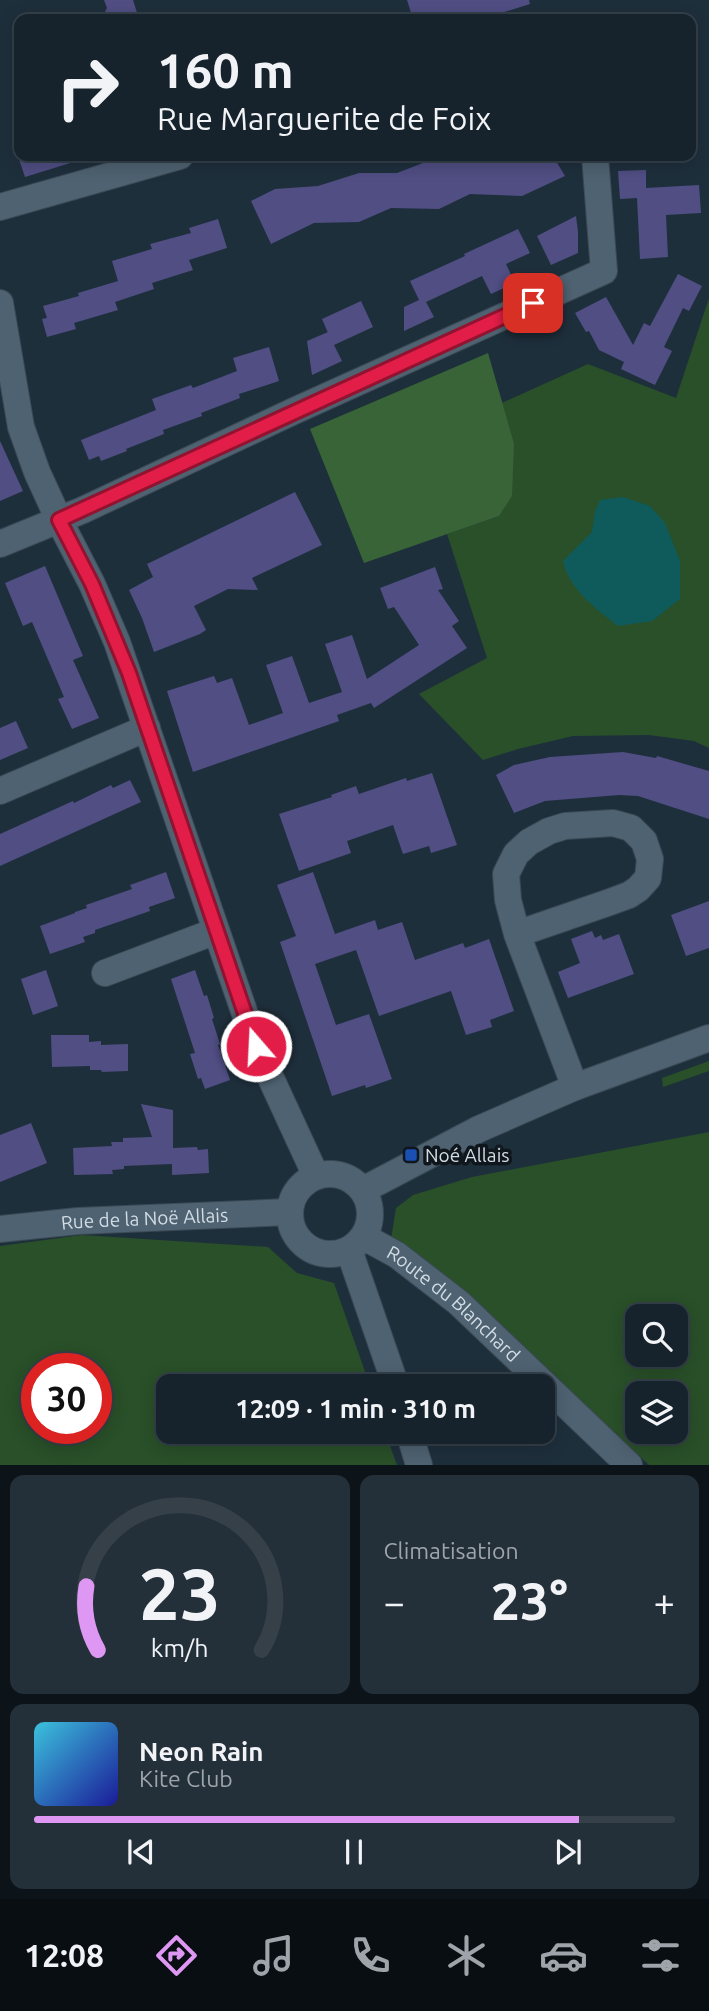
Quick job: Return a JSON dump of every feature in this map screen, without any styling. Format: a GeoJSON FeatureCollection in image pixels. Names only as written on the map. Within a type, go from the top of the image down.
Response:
{"type":"FeatureCollection","features":[{"type":"Feature","properties":{"kind":"street"},"geometry":{"type":"LineString","coordinates":[[0,207],[162,161]]}},
{"type":"Feature","properties":{"kind":"street"},"geometry":{"type":"LineString","coordinates":[[0,544],[59,520],[604,271],[595,161]]}},
{"type":"Feature","properties":{"kind":"street"},"geometry":{"type":"LineString","coordinates":[[1,317],[21,427],[37,472],[117,642],[256,1046],[317,1175]]}},
{"type":"Feature","properties":{"kind":"street"},"geometry":{"type":"LineString","coordinates":[[0,791],[147,728]]}},
{"type":"Feature","properties":{"kind":"street"},"geometry":{"type":"LineString","coordinates":[[517,934],[638,890],[648,878],[650,859],[644,841],[631,828],[613,823],[565,827],[549,831],[529,842],[516,854],[506,874],[508,901],[517,934],[575,1087]]}},
{"type":"Feature","properties":{"kind":"street"},"geometry":{"type":"LineString","coordinates":[[105,973],[216,931]]}},
{"type":"Feature","properties":{"kind":"street"},"geometry":{"type":"LineString","coordinates":[[363,1190],[479,1129],[575,1087],[709,1038]]}},
{"type":"Feature","properties":{"kind":"street"},"geometry":{"type":"LineString","coordinates":[[330,1173],[354,1181],[363,1190],[369,1201],[370,1222],[356,1243],[335,1254],[308,1248],[298,1239],[291,1226],[289,1212],[297,1190],[306,1181],[317,1175],[330,1173]]}},
{"type":"Feature","properties":{"kind":"street","name":"Rue de la Noë Allais"},"geometry":{"type":"LineString","coordinates":[[0,1229],[78,1221],[289,1212]]}},
{"type":"Feature","properties":{"kind":"street"},"geometry":{"type":"LineString","coordinates":[[356,1243],[393,1374]]}},
{"type":"Feature","properties":{"kind":"street","name":"Route du Blanchard"},"geometry":{"type":"LineString","coordinates":[[356,1243],[397,1255],[459,1303],[629,1465]]}},
{"type":"Feature","properties":{"kind":"street"},"geometry":{"type":"LineString","coordinates":[[413,1444],[419,1465]]}},
{"type":"Feature","properties":{"kind":"shaded area"},"geometry":{"type":"Polygon","coordinates":[[[709,298],[709,748],[694,741],[649,735],[573,736],[483,760],[419,694],[487,658],[447,534],[499,516],[514,443],[502,403],[588,364],[676,398],[709,298]]]}},
{"type":"Feature","properties":{"kind":"shaded area"},"geometry":{"type":"Polygon","coordinates":[[[488,353],[514,443],[512,496],[499,516],[364,563],[310,429],[488,353]]]}},
{"type":"Feature","properties":{"kind":"shaded area"},"geometry":{"type":"Polygon","coordinates":[[[623,497],[650,506],[665,523],[680,561],[680,599],[652,621],[618,626],[577,589],[563,561],[592,532],[595,511],[600,500],[623,497]]]}},
{"type":"Feature","properties":{"kind":"shaded area"},"geometry":{"type":"Polygon","coordinates":[[[709,1061],[709,1071],[663,1087],[662,1078],[709,1061]]]}},
{"type":"Feature","properties":{"kind":"shaded area"},"geometry":{"type":"Polygon","coordinates":[[[709,1132],[709,1465],[649,1465],[626,1444],[688,1444],[688,1381],[625,1381],[625,1443],[555,1379],[555,1374],[550,1374],[456,1288],[391,1239],[396,1208],[413,1195],[472,1177],[709,1132]]]}},
{"type":"Feature","properties":{"kind":"shaded area"},"geometry":{"type":"Polygon","coordinates":[[[82,1235],[268,1247],[297,1273],[334,1283],[366,1374],[156,1374],[156,1444],[389,1444],[397,1465],[0,1465],[0,1246],[82,1235]]]}},
{"type":"Feature","properties":{"kind":"building"},"geometry":{"type":"Polygon","coordinates":[[[104,0],[133,0],[137,14],[104,14],[107,8],[104,0]]]}},
{"type":"Feature","properties":{"kind":"building"},"geometry":{"type":"Polygon","coordinates":[[[407,0],[529,0],[530,4],[498,14],[411,14],[407,0]]]}},
{"type":"Feature","properties":{"kind":"building"},"geometry":{"type":"Polygon","coordinates":[[[20,161],[77,161],[25,177],[20,161]]]}},
{"type":"Feature","properties":{"kind":"building"},"geometry":{"type":"Polygon","coordinates":[[[428,161],[556,161],[565,176],[522,196],[470,194],[439,209],[391,208],[359,222],[314,223],[271,244],[251,201],[275,189],[318,186],[359,173],[397,173],[428,161]]]}},
{"type":"Feature","properties":{"kind":"building"},"geometry":{"type":"Polygon","coordinates":[[[646,170],[646,188],[699,185],[701,213],[666,215],[668,257],[640,259],[637,198],[620,199],[618,171],[646,170]]]}},
{"type":"Feature","properties":{"kind":"building"},"geometry":{"type":"Polygon","coordinates":[[[576,216],[578,253],[551,265],[537,236],[576,216]]]}},
{"type":"Feature","properties":{"kind":"building"},"geometry":{"type":"Polygon","coordinates":[[[218,219],[227,248],[189,260],[193,270],[152,283],[154,289],[115,302],[118,310],[74,323],[76,329],[47,337],[42,319],[47,318],[43,306],[118,281],[112,261],[152,249],[150,244],[191,233],[189,228],[218,219]]]}},
{"type":"Feature","properties":{"kind":"building"},"geometry":{"type":"Polygon","coordinates":[[[518,229],[530,253],[506,264],[515,283],[491,294],[482,276],[426,302],[434,317],[404,331],[404,307],[419,300],[410,281],[518,229]]]}},
{"type":"Feature","properties":{"kind":"building"},"geometry":{"type":"Polygon","coordinates":[[[678,274],[702,286],[689,311],[683,308],[664,347],[672,351],[655,385],[621,369],[624,362],[599,350],[575,313],[606,297],[633,345],[644,323],[650,326],[678,274]]]}},
{"type":"Feature","properties":{"kind":"building"},"geometry":{"type":"Polygon","coordinates":[[[361,301],[373,327],[334,345],[342,361],[312,375],[307,341],[328,332],[322,319],[361,301]]]}},
{"type":"Feature","properties":{"kind":"building"},"geometry":{"type":"Polygon","coordinates":[[[269,347],[279,381],[239,394],[240,398],[163,430],[164,434],[126,449],[127,451],[101,461],[99,456],[89,460],[81,440],[156,410],[152,399],[191,385],[193,388],[237,371],[233,358],[269,347]]]}},
{"type":"Feature","properties":{"kind":"building"},"geometry":{"type":"Polygon","coordinates":[[[0,441],[23,491],[0,501],[0,441]]]}},
{"type":"Feature","properties":{"kind":"building"},"geometry":{"type":"Polygon","coordinates":[[[295,492],[322,545],[252,578],[258,590],[228,589],[194,606],[206,630],[154,652],[129,590],[153,577],[147,564],[295,492]]]}},
{"type":"Feature","properties":{"kind":"building"},"geometry":{"type":"Polygon","coordinates":[[[45,566],[83,656],[73,660],[99,718],[72,729],[58,699],[64,697],[32,622],[23,626],[5,583],[45,566]]]}},
{"type":"Feature","properties":{"kind":"building"},"geometry":{"type":"Polygon","coordinates":[[[435,567],[443,589],[438,590],[459,621],[452,626],[467,648],[374,708],[371,703],[337,715],[339,721],[193,772],[167,691],[214,676],[217,683],[232,678],[249,725],[283,713],[266,665],[292,656],[309,703],[342,692],[325,644],[352,635],[367,679],[419,645],[394,607],[388,609],[380,588],[435,567]]]}},
{"type":"Feature","properties":{"kind":"building"},"geometry":{"type":"Polygon","coordinates":[[[16,721],[28,748],[0,760],[0,728],[16,721]]]}},
{"type":"Feature","properties":{"kind":"building"},"geometry":{"type":"Polygon","coordinates":[[[623,752],[656,758],[657,756],[709,771],[709,819],[638,796],[619,795],[545,801],[514,813],[496,775],[514,765],[550,757],[623,752]]]}},
{"type":"Feature","properties":{"kind":"building"},"geometry":{"type":"Polygon","coordinates":[[[432,773],[457,845],[431,853],[429,846],[403,854],[393,825],[347,841],[351,853],[299,871],[279,814],[332,797],[331,795],[356,786],[359,794],[406,778],[407,781],[432,773]]]}},
{"type":"Feature","properties":{"kind":"building"},"geometry":{"type":"Polygon","coordinates":[[[130,780],[141,802],[0,866],[0,834],[111,785],[113,788],[130,780]]]}},
{"type":"Feature","properties":{"kind":"building"},"geometry":{"type":"Polygon","coordinates":[[[166,872],[175,898],[149,907],[150,911],[95,930],[95,933],[83,937],[85,942],[50,954],[40,926],[87,908],[86,905],[132,889],[130,885],[166,872]]]}},
{"type":"Feature","properties":{"kind":"building"},"geometry":{"type":"Polygon","coordinates":[[[313,872],[335,934],[375,920],[378,930],[402,922],[415,960],[463,943],[465,948],[489,939],[514,1011],[490,1020],[492,1027],[466,1035],[451,991],[379,1016],[356,950],[315,964],[336,1025],[369,1014],[392,1079],[332,1096],[280,942],[296,936],[277,885],[313,872]]]}},
{"type":"Feature","properties":{"kind":"building"},"geometry":{"type":"Polygon","coordinates":[[[709,901],[709,948],[686,956],[671,915],[709,901]]]}},
{"type":"Feature","properties":{"kind":"building"},"geometry":{"type":"Polygon","coordinates":[[[592,931],[595,938],[601,935],[603,940],[619,934],[634,974],[568,998],[558,972],[580,963],[571,939],[592,931]]]}},
{"type":"Feature","properties":{"kind":"building"},"geometry":{"type":"Polygon","coordinates":[[[46,970],[58,1006],[33,1015],[21,979],[46,970]]]}},
{"type":"Feature","properties":{"kind":"building"},"geometry":{"type":"Polygon","coordinates":[[[195,970],[204,996],[207,995],[220,1044],[218,1045],[230,1080],[205,1089],[201,1078],[198,1079],[190,1054],[195,1053],[171,979],[195,970]]]}},
{"type":"Feature","properties":{"kind":"building"},"geometry":{"type":"Polygon","coordinates":[[[51,1035],[89,1035],[89,1042],[101,1041],[101,1045],[128,1044],[128,1071],[102,1072],[90,1070],[90,1066],[52,1067],[51,1035]]]}},
{"type":"Feature","properties":{"kind":"building"},"geometry":{"type":"Polygon","coordinates":[[[141,1104],[173,1110],[173,1148],[208,1149],[209,1173],[172,1175],[172,1164],[124,1166],[124,1169],[112,1170],[113,1174],[74,1175],[73,1148],[112,1146],[111,1142],[123,1142],[123,1138],[152,1137],[141,1104]]]}},
{"type":"Feature","properties":{"kind":"building"},"geometry":{"type":"Polygon","coordinates":[[[31,1123],[47,1163],[0,1182],[0,1135],[31,1123]]]}},
{"type":"Feature","properties":{"kind":"place","name":"Noé Allais"},"geometry":{"type":"Point","coordinates":[411,1155]}},
{"type":"Feature","properties":{"kind":"route"},"geometry":{"type":"LineString","coordinates":[[256,1046],[129,673],[92,584],[59,520],[533,303]]}}]}
